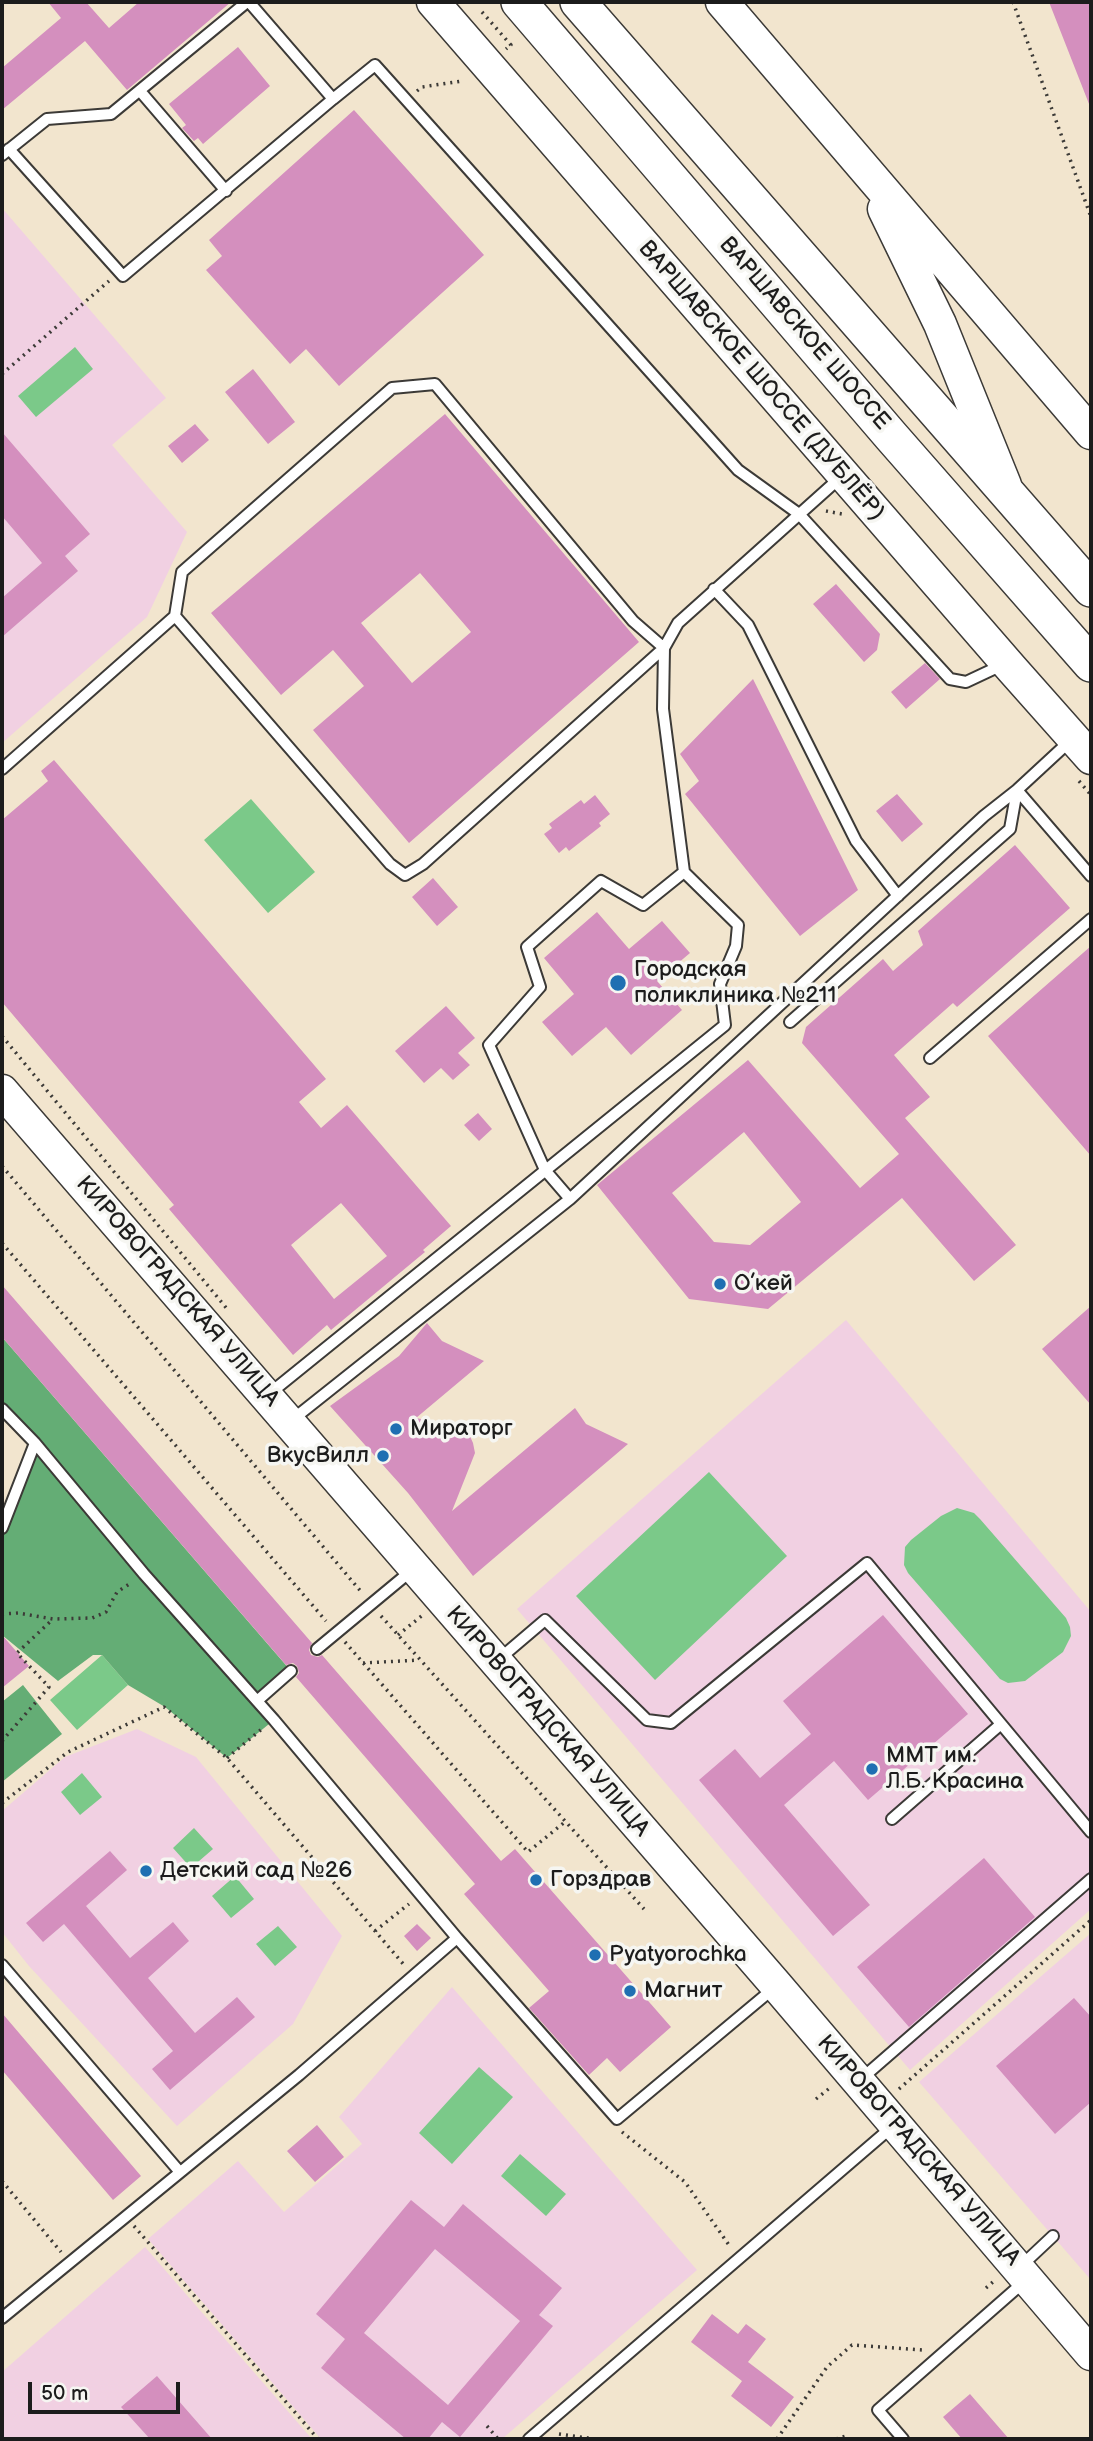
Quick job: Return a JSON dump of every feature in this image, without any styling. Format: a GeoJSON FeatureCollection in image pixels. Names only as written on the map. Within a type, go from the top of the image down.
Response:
{"type":"FeatureCollection","features":[{"type":"Feature","properties":{"kind":"main road","name":"ВАРШАВСКОЕ ШОССЕ (ДУБЛЁР)"},"geometry":{"type":"LineString","coordinates":[[433,2],[1012,670],[1083,748]]}},
{"type":"Feature","properties":{"kind":"main road","name":"ВАРШАВСКОЕ ШОССЕ"},"geometry":{"type":"LineString","coordinates":[[519,2],[891,436],[1091,664]]}},
{"type":"Feature","properties":{"kind":"main road"},"geometry":{"type":"LineString","coordinates":[[578,2],[1091,589]]}},
{"type":"Feature","properties":{"kind":"main road"},"geometry":{"type":"LineString","coordinates":[[722,2],[1091,433]]}},
{"type":"Feature","properties":{"kind":"main road"},"geometry":{"type":"LineString","coordinates":[[863,167],[940,324],[1009,495]]}},
{"type":"Feature","properties":{"kind":"main road","name":"КИРОВОГРАДСКАЯ УЛИЦА"},"geometry":{"type":"LineString","coordinates":[[4,1099],[290,1422],[858,2082],[892,2111],[1091,2354]]}},
{"type":"Feature","properties":{"kind":"lane"},"geometry":{"type":"LineString","coordinates":[[333,99],[248,2],[111,114],[47,119],[5,152],[124,276],[375,65],[738,470],[799,514],[950,678],[966,682],[1000,666],[1012,670]]}},
{"type":"Feature","properties":{"kind":"lane"},"geometry":{"type":"LineString","coordinates":[[140,91],[226,191]]}},
{"type":"Feature","properties":{"kind":"lane"},"geometry":{"type":"LineString","coordinates":[[2,769],[175,617],[182,572],[392,388],[435,384],[633,621],[664,648],[663,709],[684,872],[738,925],[736,946],[720,984],[725,1025],[267,1396]]}},
{"type":"Feature","properties":{"kind":"lane"},"geometry":{"type":"LineString","coordinates":[[175,617],[390,864],[405,875],[424,864],[664,648],[678,623],[843,475]]}},
{"type":"Feature","properties":{"kind":"lane"},"geometry":{"type":"LineString","coordinates":[[714,589],[748,625],[856,841],[898,896]]}},
{"type":"Feature","properties":{"kind":"lane"},"geometry":{"type":"LineString","coordinates":[[290,1422],[570,1199],[984,816],[1017,790],[1083,748]]}},
{"type":"Feature","properties":{"kind":"lane"},"geometry":{"type":"LineString","coordinates":[[1017,790],[1091,876]]}},
{"type":"Feature","properties":{"kind":"lane"},"geometry":{"type":"LineString","coordinates":[[790,1022],[1010,829],[1017,790]]}},
{"type":"Feature","properties":{"kind":"lane"},"geometry":{"type":"LineString","coordinates":[[570,1199],[545,1170],[489,1045],[540,987],[527,947],[601,881],[643,905],[684,872]]}},
{"type":"Feature","properties":{"kind":"lane"},"geometry":{"type":"LineString","coordinates":[[930,1058],[1091,919]]}},
{"type":"Feature","properties":{"kind":"lane"},"geometry":{"type":"LineString","coordinates":[[2,1409],[35,1443],[144,1574],[274,1720],[457,1938],[617,2119],[776,1986]]}},
{"type":"Feature","properties":{"kind":"lane"},"geometry":{"type":"LineString","coordinates":[[2,1528],[35,1443]]}},
{"type":"Feature","properties":{"kind":"lane"},"geometry":{"type":"LineString","coordinates":[[496,1662],[545,1620],[647,1720],[671,1723],[867,1563],[1091,1832]]}},
{"type":"Feature","properties":{"kind":"lane"},"geometry":{"type":"LineString","coordinates":[[317,1649],[414,1569]]}},
{"type":"Feature","properties":{"kind":"lane"},"geometry":{"type":"LineString","coordinates":[[257,1701],[291,1671]]}},
{"type":"Feature","properties":{"kind":"lane"},"geometry":{"type":"LineString","coordinates":[[892,1819],[1001,1724]]}},
{"type":"Feature","properties":{"kind":"lane"},"geometry":{"type":"LineString","coordinates":[[858,2082],[1091,1880]]}},
{"type":"Feature","properties":{"kind":"lane"},"geometry":{"type":"LineString","coordinates":[[2,2318],[179,2171],[299,2076],[457,1938]]}},
{"type":"Feature","properties":{"kind":"lane"},"geometry":{"type":"LineString","coordinates":[[2,1965],[179,2171]]}},
{"type":"Feature","properties":{"kind":"lane"},"geometry":{"type":"LineString","coordinates":[[529,2439],[738,2258],[892,2111]]}},
{"type":"Feature","properties":{"kind":"lane"},"geometry":{"type":"LineString","coordinates":[[903,2439],[878,2410],[944,2352],[1023,2274],[1052,2236]]}},
{"type":"Feature","properties":{"kind":"path"},"geometry":{"type":"LineString","coordinates":[[1013,2],[1091,218]]}},
{"type":"Feature","properties":{"kind":"path"},"geometry":{"type":"LineString","coordinates":[[482,12],[511,45]]}},
{"type":"Feature","properties":{"kind":"path"},"geometry":{"type":"LineString","coordinates":[[422,87],[462,81]]}},
{"type":"Feature","properties":{"kind":"path"},"geometry":{"type":"LineString","coordinates":[[2,374],[119,272]]}},
{"type":"Feature","properties":{"kind":"path"},"geometry":{"type":"LineString","coordinates":[[2,1037],[233,1316]]}},
{"type":"Feature","properties":{"kind":"path"},"geometry":{"type":"LineString","coordinates":[[2,1166],[419,1660],[644,1909]]}},
{"type":"Feature","properties":{"kind":"path"},"geometry":{"type":"LineString","coordinates":[[2,1243],[527,1852],[566,1821]]}},
{"type":"Feature","properties":{"kind":"path"},"geometry":{"type":"LineString","coordinates":[[2,1614],[18,1613],[53,1619],[92,1618],[106,1612],[117,1592],[144,1574]]}},
{"type":"Feature","properties":{"kind":"path"},"geometry":{"type":"LineString","coordinates":[[398,1635],[425,1613]]}},
{"type":"Feature","properties":{"kind":"path"},"geometry":{"type":"LineString","coordinates":[[2,1741],[49,1687],[17,1653],[53,1619]]}},
{"type":"Feature","properties":{"kind":"path"},"geometry":{"type":"LineString","coordinates":[[363,1663],[419,1660]]}},
{"type":"Feature","properties":{"kind":"path"},"geometry":{"type":"LineString","coordinates":[[2,1803],[68,1752],[164,1707],[227,1758],[414,1975]]}},
{"type":"Feature","properties":{"kind":"path"},"geometry":{"type":"LineString","coordinates":[[227,1758],[274,1720]]}},
{"type":"Feature","properties":{"kind":"path"},"geometry":{"type":"LineString","coordinates":[[374,1931],[421,1895]]}},
{"type":"Feature","properties":{"kind":"path"},"geometry":{"type":"LineString","coordinates":[[892,2111],[1091,1920]]}},
{"type":"Feature","properties":{"kind":"path"},"geometry":{"type":"LineString","coordinates":[[617,2119],[622,2132],[684,2182],[738,2258]]}},
{"type":"Feature","properties":{"kind":"path"},"geometry":{"type":"LineString","coordinates":[[2,2181],[69,2262]]}},
{"type":"Feature","properties":{"kind":"path"},"geometry":{"type":"LineString","coordinates":[[125,2216],[318,2439]]}},
{"type":"Feature","properties":{"kind":"path"},"geometry":{"type":"LineString","coordinates":[[777,2439],[827,2367],[852,2345],[944,2352]]}},
{"type":"Feature","properties":{"kind":"path"},"geometry":{"type":"LineString","coordinates":[[487,2426],[498,2439]]}},
{"type":"Feature","properties":{"kind":"path"},"geometry":{"type":"LineString","coordinates":[[538,2431],[595,2439]]}},
{"type":"Feature","properties":{"kind":"path"},"geometry":{"type":"LineString","coordinates":[[836,2439],[849,2435]]}},
{"type":"Feature","properties":{"kind":"shaded area"},"geometry":{"type":"Polygon","coordinates":[[[2,208],[166,398],[112,445],[187,532],[147,617],[2,743],[2,208]]]}},
{"type":"Feature","properties":{"kind":"shaded area","name":"ММТ им. Л.Б. Красина"},"geometry":{"type":"Polygon","coordinates":[[[846,1320],[1091,1612],[1091,1909],[910,2070],[517,1609],[846,1320]]]}},
{"type":"Feature","properties":{"kind":"shaded area","name":"Детский сад №26"},"geometry":{"type":"Polygon","coordinates":[[[137,1729],[196,1757],[342,1936],[293,2024],[177,2126],[29,1966],[2,1932],[2,1811],[65,1757],[137,1729]]]}},
{"type":"Feature","properties":{"kind":"shaded area"},"geometry":{"type":"Polygon","coordinates":[[[1091,1933],[1091,2280],[919,2082],[1091,1933]]]}},
{"type":"Feature","properties":{"kind":"shaded area"},"geometry":{"type":"Polygon","coordinates":[[[452,1987],[697,2270],[502,2439],[321,2439],[148,2239],[238,2161],[284,2212],[362,2144],[339,2117],[452,1987]]]}},
{"type":"Feature","properties":{"kind":"shaded area"},"geometry":{"type":"Polygon","coordinates":[[[145,2247],[312,2439],[2,2439],[2,2372],[145,2247]]]}},
{"type":"Feature","properties":{"kind":"green space"},"geometry":{"type":"Polygon","coordinates":[[[75,347],[93,369],[36,417],[18,396],[75,347]]]}},
{"type":"Feature","properties":{"kind":"green space"},"geometry":{"type":"Polygon","coordinates":[[[251,799],[315,872],[268,913],[204,840],[251,799]]]}},
{"type":"Feature","properties":{"kind":"green space"},"geometry":{"type":"Polygon","coordinates":[[[2,1337],[291,1671],[258,1701],[274,1720],[227,1758],[165,1707],[128,1685],[102,1655],[93,1655],[58,1681],[2,1635],[2,1532],[35,1444],[2,1409],[2,1337]]]}},
{"type":"Feature","properties":{"kind":"green space"},"geometry":{"type":"Polygon","coordinates":[[[709,1472],[787,1556],[655,1680],[576,1596],[709,1472]]]}},
{"type":"Feature","properties":{"kind":"green space"},"geometry":{"type":"Polygon","coordinates":[[[957,1508],[974,1513],[980,1519],[1066,1618],[1070,1627],[1071,1636],[1063,1652],[1025,1681],[1008,1683],[1000,1679],[904,1565],[905,1547],[911,1540],[941,1516],[957,1508]]]}},
{"type":"Feature","properties":{"kind":"green space"},"geometry":{"type":"Polygon","coordinates":[[[102,1655],[128,1685],[77,1730],[50,1700],[102,1655]]]}},
{"type":"Feature","properties":{"kind":"green space"},"geometry":{"type":"Polygon","coordinates":[[[23,1685],[62,1734],[2,1782],[2,1702],[23,1685]]]}},
{"type":"Feature","properties":{"kind":"green space"},"geometry":{"type":"Polygon","coordinates":[[[82,1773],[102,1797],[80,1815],[61,1792],[82,1773]]]}},
{"type":"Feature","properties":{"kind":"green space"},"geometry":{"type":"Polygon","coordinates":[[[194,1828],[213,1849],[191,1868],[173,1848],[194,1828]]]}},
{"type":"Feature","properties":{"kind":"green space"},"geometry":{"type":"Polygon","coordinates":[[[235,1876],[254,1899],[231,1918],[212,1896],[235,1876]]]}},
{"type":"Feature","properties":{"kind":"green space"},"geometry":{"type":"Polygon","coordinates":[[[278,1926],[297,1947],[275,1966],[256,1944],[278,1926]]]}},
{"type":"Feature","properties":{"kind":"green space"},"geometry":{"type":"Polygon","coordinates":[[[479,2067],[513,2097],[452,2164],[419,2133],[479,2067]]]}},
{"type":"Feature","properties":{"kind":"green space"},"geometry":{"type":"Polygon","coordinates":[[[520,2154],[566,2194],[546,2216],[501,2176],[520,2154]]]}},
{"type":"Feature","properties":{"kind":"building"},"geometry":{"type":"Polygon","coordinates":[[[48,2],[86,2],[109,28],[139,2],[231,2],[127,90],[85,41],[2,110],[2,68],[61,18],[48,2]]]}},
{"type":"Feature","properties":{"kind":"building"},"geometry":{"type":"Polygon","coordinates":[[[1049,2],[1088,2],[1091,10],[1091,109],[1049,2]]]}},
{"type":"Feature","properties":{"kind":"building"},"geometry":{"type":"Polygon","coordinates":[[[238,47],[270,86],[203,144],[198,138],[194,141],[182,128],[186,125],[169,104],[238,47]]]}},
{"type":"Feature","properties":{"kind":"building"},"geometry":{"type":"Polygon","coordinates":[[[354,110],[484,255],[339,386],[306,349],[290,364],[206,270],[222,256],[209,240],[354,110]]]}},
{"type":"Feature","properties":{"kind":"building"},"geometry":{"type":"Polygon","coordinates":[[[253,369],[295,422],[268,444],[225,392],[253,369]]]}},
{"type":"Feature","properties":{"kind":"building"},"geometry":{"type":"Polygon","coordinates":[[[445,414],[639,642],[409,843],[313,730],[364,686],[333,650],[281,695],[211,613],[445,414]],[[420,573],[361,623],[412,683],[471,632],[420,573]]]}},
{"type":"Feature","properties":{"kind":"building"},"geometry":{"type":"Polygon","coordinates":[[[195,424],[209,440],[182,463],[168,446],[195,424]]]}},
{"type":"Feature","properties":{"kind":"building"},"geometry":{"type":"Polygon","coordinates":[[[2,432],[90,534],[65,556],[78,571],[2,637],[2,598],[42,563],[2,516],[2,432]]]}},
{"type":"Feature","properties":{"kind":"building"},"geometry":{"type":"Polygon","coordinates":[[[836,584],[880,634],[877,650],[864,662],[813,604],[836,584]]]}},
{"type":"Feature","properties":{"kind":"building"},"geometry":{"type":"Polygon","coordinates":[[[925,663],[940,679],[906,709],[891,692],[925,663]]]}},
{"type":"Feature","properties":{"kind":"building"},"geometry":{"type":"Polygon","coordinates":[[[753,679],[858,890],[800,936],[685,794],[699,781],[680,754],[753,679]]]}},
{"type":"Feature","properties":{"kind":"building"},"geometry":{"type":"Polygon","coordinates":[[[54,760],[326,1079],[299,1102],[321,1128],[347,1105],[451,1226],[423,1250],[425,1252],[331,1330],[327,1325],[293,1355],[169,1209],[174,1205],[2,1002],[2,820],[48,781],[41,771],[54,760]],[[341,1203],[291,1245],[334,1299],[387,1256],[341,1203]]]}},
{"type":"Feature","properties":{"kind":"building"},"geometry":{"type":"Polygon","coordinates":[[[897,794],[923,824],[902,842],[876,811],[897,794]]]}},
{"type":"Feature","properties":{"kind":"building"},"geometry":{"type":"Polygon","coordinates":[[[595,795],[610,814],[599,823],[601,826],[569,851],[566,847],[559,853],[544,834],[552,828],[549,824],[581,800],[584,804],[595,795]]]}},
{"type":"Feature","properties":{"kind":"building"},"geometry":{"type":"Polygon","coordinates":[[[1015,845],[1070,908],[957,1007],[953,1003],[894,1055],[930,1097],[905,1118],[1016,1245],[974,1281],[902,1198],[768,1309],[689,1299],[597,1185],[748,1060],[860,1188],[899,1154],[802,1043],[806,1027],[883,959],[893,971],[923,945],[918,931],[1015,845]],[[744,1132],[672,1193],[714,1242],[750,1245],[801,1202],[744,1132]]]}},
{"type":"Feature","properties":{"kind":"building"},"geometry":{"type":"Polygon","coordinates":[[[433,878],[458,907],[437,926],[412,897],[433,878]]]}},
{"type":"Feature","properties":{"kind":"building","name":"Городская поликлиника №211"},"geometry":{"type":"Polygon","coordinates":[[[597,912],[629,949],[662,921],[690,953],[657,981],[682,1010],[631,1055],[606,1027],[572,1056],[542,1022],[574,994],[544,958],[597,912]]]}},
{"type":"Feature","properties":{"kind":"building"},"geometry":{"type":"Polygon","coordinates":[[[1091,946],[1091,1156],[988,1036],[1091,946]]]}},
{"type":"Feature","properties":{"kind":"building"},"geometry":{"type":"Polygon","coordinates":[[[446,1006],[475,1038],[458,1053],[470,1065],[453,1080],[441,1068],[424,1083],[395,1051],[446,1006]]]}},
{"type":"Feature","properties":{"kind":"building"},"geometry":{"type":"Polygon","coordinates":[[[478,1113],[492,1129],[479,1141],[464,1125],[478,1113]]]}},
{"type":"Feature","properties":{"kind":"building"},"geometry":{"type":"Polygon","coordinates":[[[2,1285],[312,1643],[309,1650],[311,1655],[322,1655],[501,1861],[515,1849],[671,2027],[620,2072],[607,2058],[589,2075],[529,2008],[549,1991],[464,1894],[475,1884],[296,1677],[299,1673],[297,1666],[293,1663],[286,1665],[2,1337],[2,1285]]]}},
{"type":"Feature","properties":{"kind":"building"},"geometry":{"type":"Polygon","coordinates":[[[1091,1306],[1091,1405],[1042,1349],[1091,1306]]]}},
{"type":"Feature","properties":{"kind":"building"},"geometry":{"type":"Polygon","coordinates":[[[427,1323],[442,1341],[484,1361],[416,1418],[460,1427],[469,1434],[473,1443],[475,1453],[452,1511],[575,1408],[586,1424],[628,1444],[473,1576],[408,1493],[330,1406],[399,1356],[427,1323]]]}},
{"type":"Feature","properties":{"kind":"building"},"geometry":{"type":"Polygon","coordinates":[[[883,1615],[968,1714],[868,1800],[834,1761],[784,1805],[870,1905],[833,1936],[699,1780],[735,1749],[760,1778],[811,1734],[783,1701],[883,1615]]]}},
{"type":"Feature","properties":{"kind":"building"},"geometry":{"type":"Polygon","coordinates":[[[2,1635],[29,1666],[2,1688],[2,1635]]]}},
{"type":"Feature","properties":{"kind":"building"},"geometry":{"type":"Polygon","coordinates":[[[110,1851],[127,1870],[86,1906],[130,1958],[173,1922],[189,1941],[148,1978],[195,2033],[237,1997],[255,2017],[170,2090],[152,2069],[173,2051],[64,1924],[43,1942],[26,1923],[110,1851]]]}},
{"type":"Feature","properties":{"kind":"building"},"geometry":{"type":"Polygon","coordinates":[[[984,1858],[1035,1917],[909,2027],[857,1967],[984,1858]]]}},
{"type":"Feature","properties":{"kind":"building"},"geometry":{"type":"Polygon","coordinates":[[[417,1924],[431,1938],[417,1951],[404,1936],[417,1924]]]}},
{"type":"Feature","properties":{"kind":"building"},"geometry":{"type":"Polygon","coordinates":[[[1074,1998],[1091,2017],[1091,2102],[1055,2134],[996,2066],[1074,1998]]]}},
{"type":"Feature","properties":{"kind":"building"},"geometry":{"type":"Polygon","coordinates":[[[2,2013],[141,2176],[113,2200],[2,2070],[2,2013]]]}},
{"type":"Feature","properties":{"kind":"building"},"geometry":{"type":"Polygon","coordinates":[[[317,2125],[344,2157],[315,2182],[287,2151],[317,2125]]]}},
{"type":"Feature","properties":{"kind":"building"},"geometry":{"type":"Polygon","coordinates":[[[411,2200],[444,2227],[463,2204],[562,2288],[539,2315],[553,2326],[460,2437],[442,2422],[428,2439],[406,2439],[321,2368],[345,2339],[316,2314],[411,2200]],[[435,2249],[364,2333],[448,2405],[520,2321],[435,2249]]]}},
{"type":"Feature","properties":{"kind":"building"},"geometry":{"type":"Polygon","coordinates":[[[712,2314],[738,2334],[746,2324],[766,2339],[748,2362],[794,2397],[771,2427],[731,2396],[742,2381],[691,2342],[712,2314]]]}},
{"type":"Feature","properties":{"kind":"building"},"geometry":{"type":"Polygon","coordinates":[[[157,2376],[212,2439],[150,2439],[121,2407],[157,2376]]]}},
{"type":"Feature","properties":{"kind":"building"},"geometry":{"type":"Polygon","coordinates":[[[970,2394],[1009,2439],[962,2439],[943,2417],[970,2394]]]}},
{"type":"Feature","properties":{"kind":"place","name":"Городская поликлиника №211"},"geometry":{"type":"Point","coordinates":[618,983]}},
{"type":"Feature","properties":{"kind":"place","name":"О’кей"},"geometry":{"type":"Point","coordinates":[720,1284]}},
{"type":"Feature","properties":{"kind":"place","name":"Мираторг"},"geometry":{"type":"Point","coordinates":[396,1429]}},
{"type":"Feature","properties":{"kind":"place","name":"ВкусВилл"},"geometry":{"type":"Point","coordinates":[383,1456]}},
{"type":"Feature","properties":{"kind":"place","name":"ММТ им. Л.Б. Красина"},"geometry":{"type":"Point","coordinates":[872,1769]}},
{"type":"Feature","properties":{"kind":"place","name":"Детский сад №26"},"geometry":{"type":"Point","coordinates":[146,1871]}},
{"type":"Feature","properties":{"kind":"place","name":"Горздрав"},"geometry":{"type":"Point","coordinates":[536,1880]}},
{"type":"Feature","properties":{"kind":"place","name":"Pyatyorochka"},"geometry":{"type":"Point","coordinates":[595,1955]}},
{"type":"Feature","properties":{"kind":"place","name":"Магнит"},"geometry":{"type":"Point","coordinates":[630,1991]}}]}
